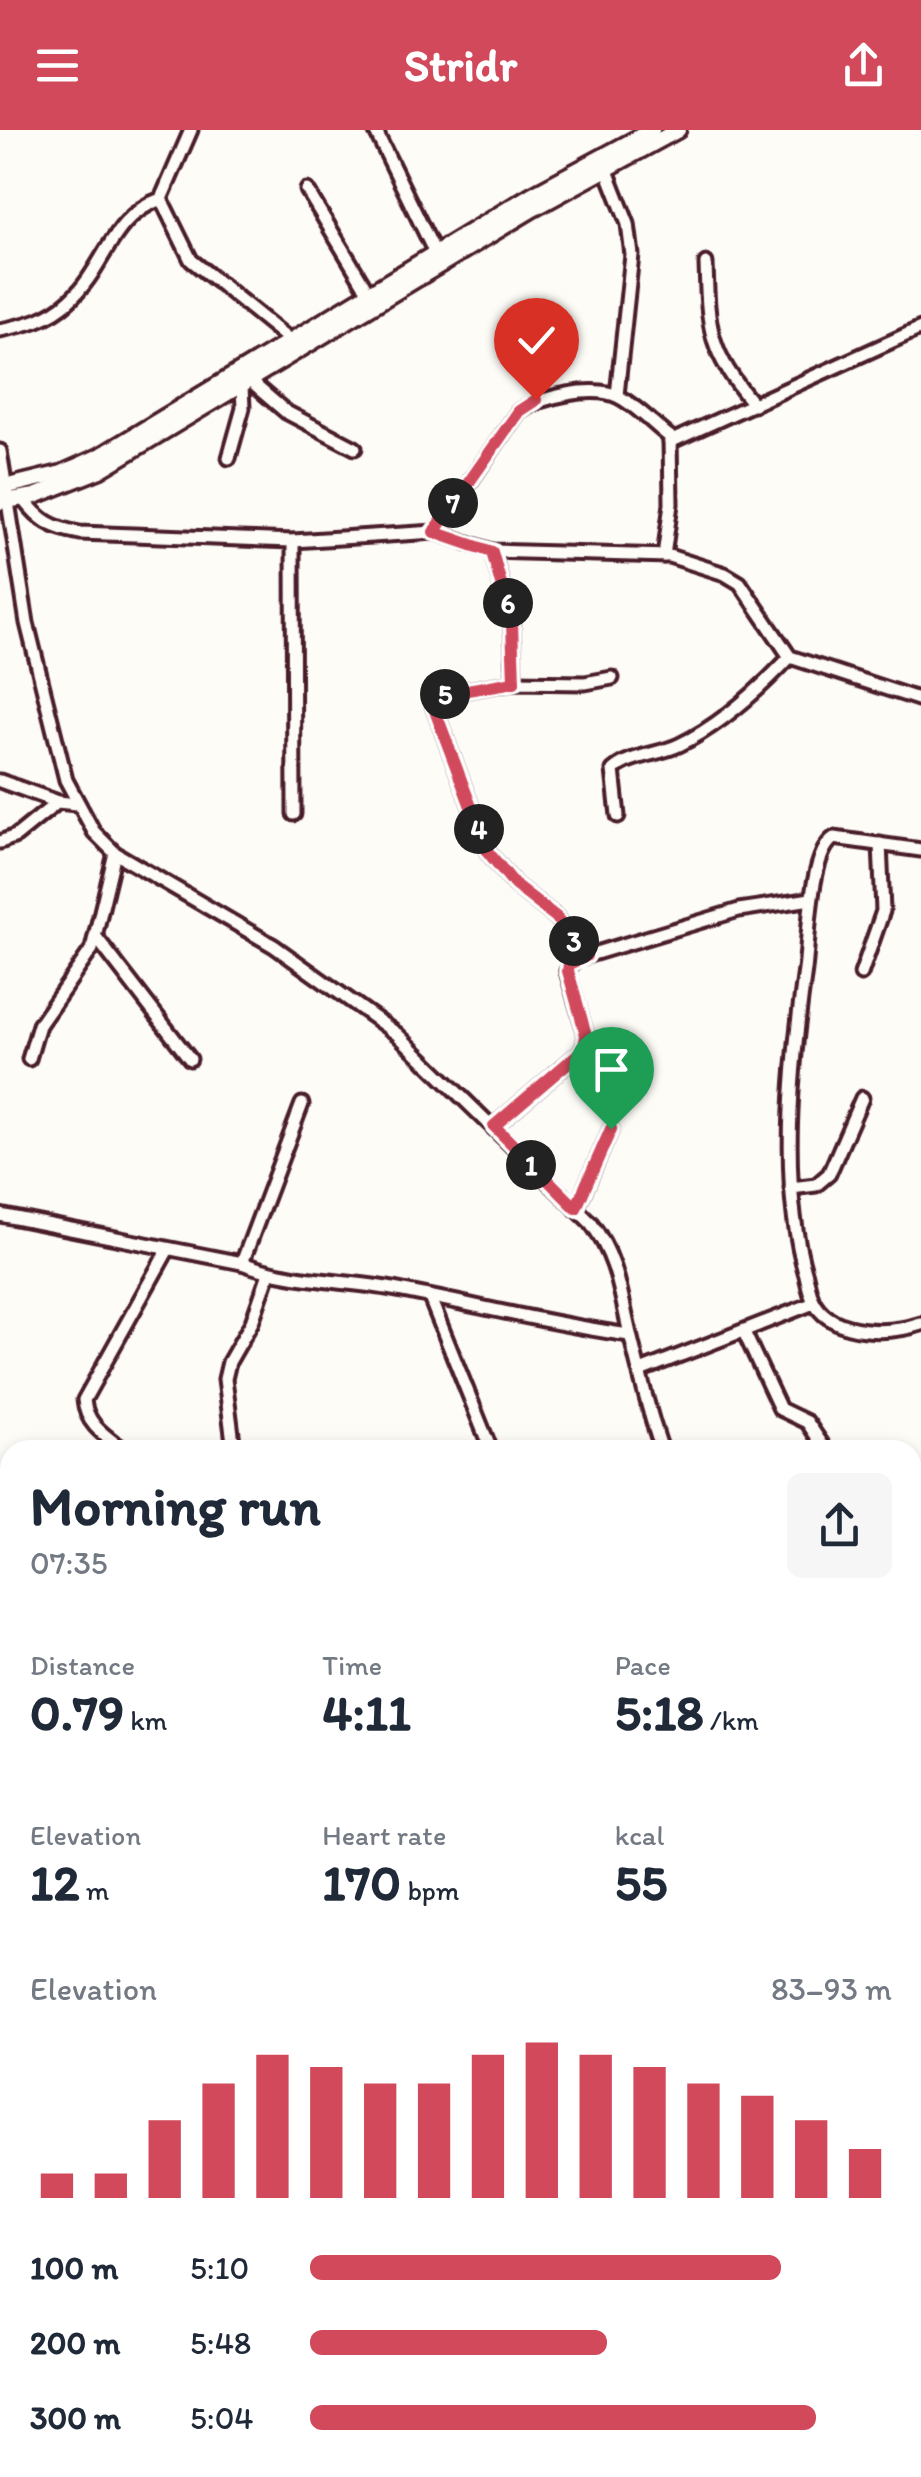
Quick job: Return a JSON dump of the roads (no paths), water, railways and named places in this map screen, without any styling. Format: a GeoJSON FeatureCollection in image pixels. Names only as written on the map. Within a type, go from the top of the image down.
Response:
{"type":"FeatureCollection","features":[{"type":"Feature","properties":{"kind":"main road"},"geometry":{"type":"LineString","coordinates":[[3,495],[100,456],[531,195],[652,130]]}},
{"type":"Feature","properties":{"kind":"main road"},"geometry":{"type":"LineString","coordinates":[[3,495],[22,498],[100,470],[606,168],[678,130]]}},
{"type":"Feature","properties":{"kind":"street"},"geometry":{"type":"LineString","coordinates":[[0,330],[36,323],[70,301],[134,210],[161,198],[191,130]]}},
{"type":"Feature","properties":{"kind":"street"},"geometry":{"type":"LineString","coordinates":[[376,130],[436,255]]}},
{"type":"Feature","properties":{"kind":"street"},"geometry":{"type":"LineString","coordinates":[[606,168],[628,224],[632,255],[617,395]]}},
{"type":"Feature","properties":{"kind":"street"},"geometry":{"type":"LineString","coordinates":[[307,190],[370,294]]}},
{"type":"Feature","properties":{"kind":"street"},"geometry":{"type":"LineString","coordinates":[[161,198],[190,260],[292,341]]}},
{"type":"Feature","properties":{"kind":"street"},"geometry":{"type":"LineString","coordinates":[[706,263],[708,322],[715,352],[754,405]]}},
{"type":"Feature","properties":{"kind":"street"},"geometry":{"type":"LineString","coordinates":[[670,442],[921,328]]}},
{"type":"Feature","properties":{"kind":"street"},"geometry":{"type":"LineString","coordinates":[[229,458],[247,385],[286,412],[355,448]]}},
{"type":"Feature","properties":{"kind":"street"},"geometry":{"type":"LineString","coordinates":[[434,532],[519,411],[536,400],[572,393],[617,395],[670,437],[671,504],[664,556]]}},
{"type":"Feature","properties":{"kind":"street"},"geometry":{"type":"LineString","coordinates":[[0,451],[3,495],[27,623],[55,744],[76,804],[94,832],[115,853],[274,946],[397,1034],[576,1208],[610,1248],[659,1440]]}},
{"type":"Feature","properties":{"kind":"street"},"geometry":{"type":"LineString","coordinates":[[22,498],[38,519],[56,529],[293,541],[434,532],[492,552],[664,556],[726,574],[740,582],[790,657],[921,700]]}},
{"type":"Feature","properties":{"kind":"street"},"geometry":{"type":"LineString","coordinates":[[293,541],[294,814]]}},
{"type":"Feature","properties":{"kind":"street"},"geometry":{"type":"LineString","coordinates":[[492,552],[512,623],[514,682]]}},
{"type":"Feature","properties":{"kind":"street"},"geometry":{"type":"LineString","coordinates":[[618,816],[612,770],[677,746],[712,726],[790,657]]}},
{"type":"Feature","properties":{"kind":"street"},"geometry":{"type":"LineString","coordinates":[[586,956],[556,917],[515,885],[488,852],[434,708],[436,698],[444,694],[514,682],[584,683],[612,678]]}},
{"type":"Feature","properties":{"kind":"street"},"geometry":{"type":"LineString","coordinates":[[0,781],[58,802],[76,804]]}},
{"type":"Feature","properties":{"kind":"street"},"geometry":{"type":"LineString","coordinates":[[0,842],[16,836],[58,802]]}},
{"type":"Feature","properties":{"kind":"street"},"geometry":{"type":"LineString","coordinates":[[921,850],[834,838],[828,841],[811,899],[797,1026],[790,1188],[797,1247],[814,1303],[837,1320],[877,1333],[921,1324]]}},
{"type":"Feature","properties":{"kind":"street"},"geometry":{"type":"LineString","coordinates":[[861,974],[883,911],[880,844]]}},
{"type":"Feature","properties":{"kind":"street"},"geometry":{"type":"LineString","coordinates":[[28,1059],[39,1025],[80,969],[96,938],[115,853]]}},
{"type":"Feature","properties":{"kind":"street"},"geometry":{"type":"LineString","coordinates":[[494,1126],[584,1049],[586,1035],[569,964],[739,910],[811,899]]}},
{"type":"Feature","properties":{"kind":"street"},"geometry":{"type":"LineString","coordinates":[[96,938],[190,1059]]}},
{"type":"Feature","properties":{"kind":"street"},"geometry":{"type":"LineString","coordinates":[[790,1188],[816,1185],[829,1174],[862,1098]]}},
{"type":"Feature","properties":{"kind":"street"},"geometry":{"type":"LineString","coordinates":[[242,1263],[302,1104]]}},
{"type":"Feature","properties":{"kind":"street"},"geometry":{"type":"LineString","coordinates":[[576,1208],[611,1129]]}},
{"type":"Feature","properties":{"kind":"street"},"geometry":{"type":"LineString","coordinates":[[0,1215],[242,1263],[269,1273],[430,1298],[552,1325],[630,1336]]}},
{"type":"Feature","properties":{"kind":"street"},"geometry":{"type":"LineString","coordinates":[[111,1440],[85,1413],[84,1400],[167,1251]]}},
{"type":"Feature","properties":{"kind":"street"},"geometry":{"type":"LineString","coordinates":[[233,1440],[225,1379],[229,1362],[252,1322],[269,1273]]}},
{"type":"Feature","properties":{"kind":"street"},"geometry":{"type":"LineString","coordinates":[[430,1298],[487,1440]]}},
{"type":"Feature","properties":{"kind":"street"},"geometry":{"type":"LineString","coordinates":[[640,1371],[814,1303]]}},
{"type":"Feature","properties":{"kind":"street"},"geometry":{"type":"LineString","coordinates":[[744,1332],[780,1409],[807,1422],[819,1440]]}}]}
